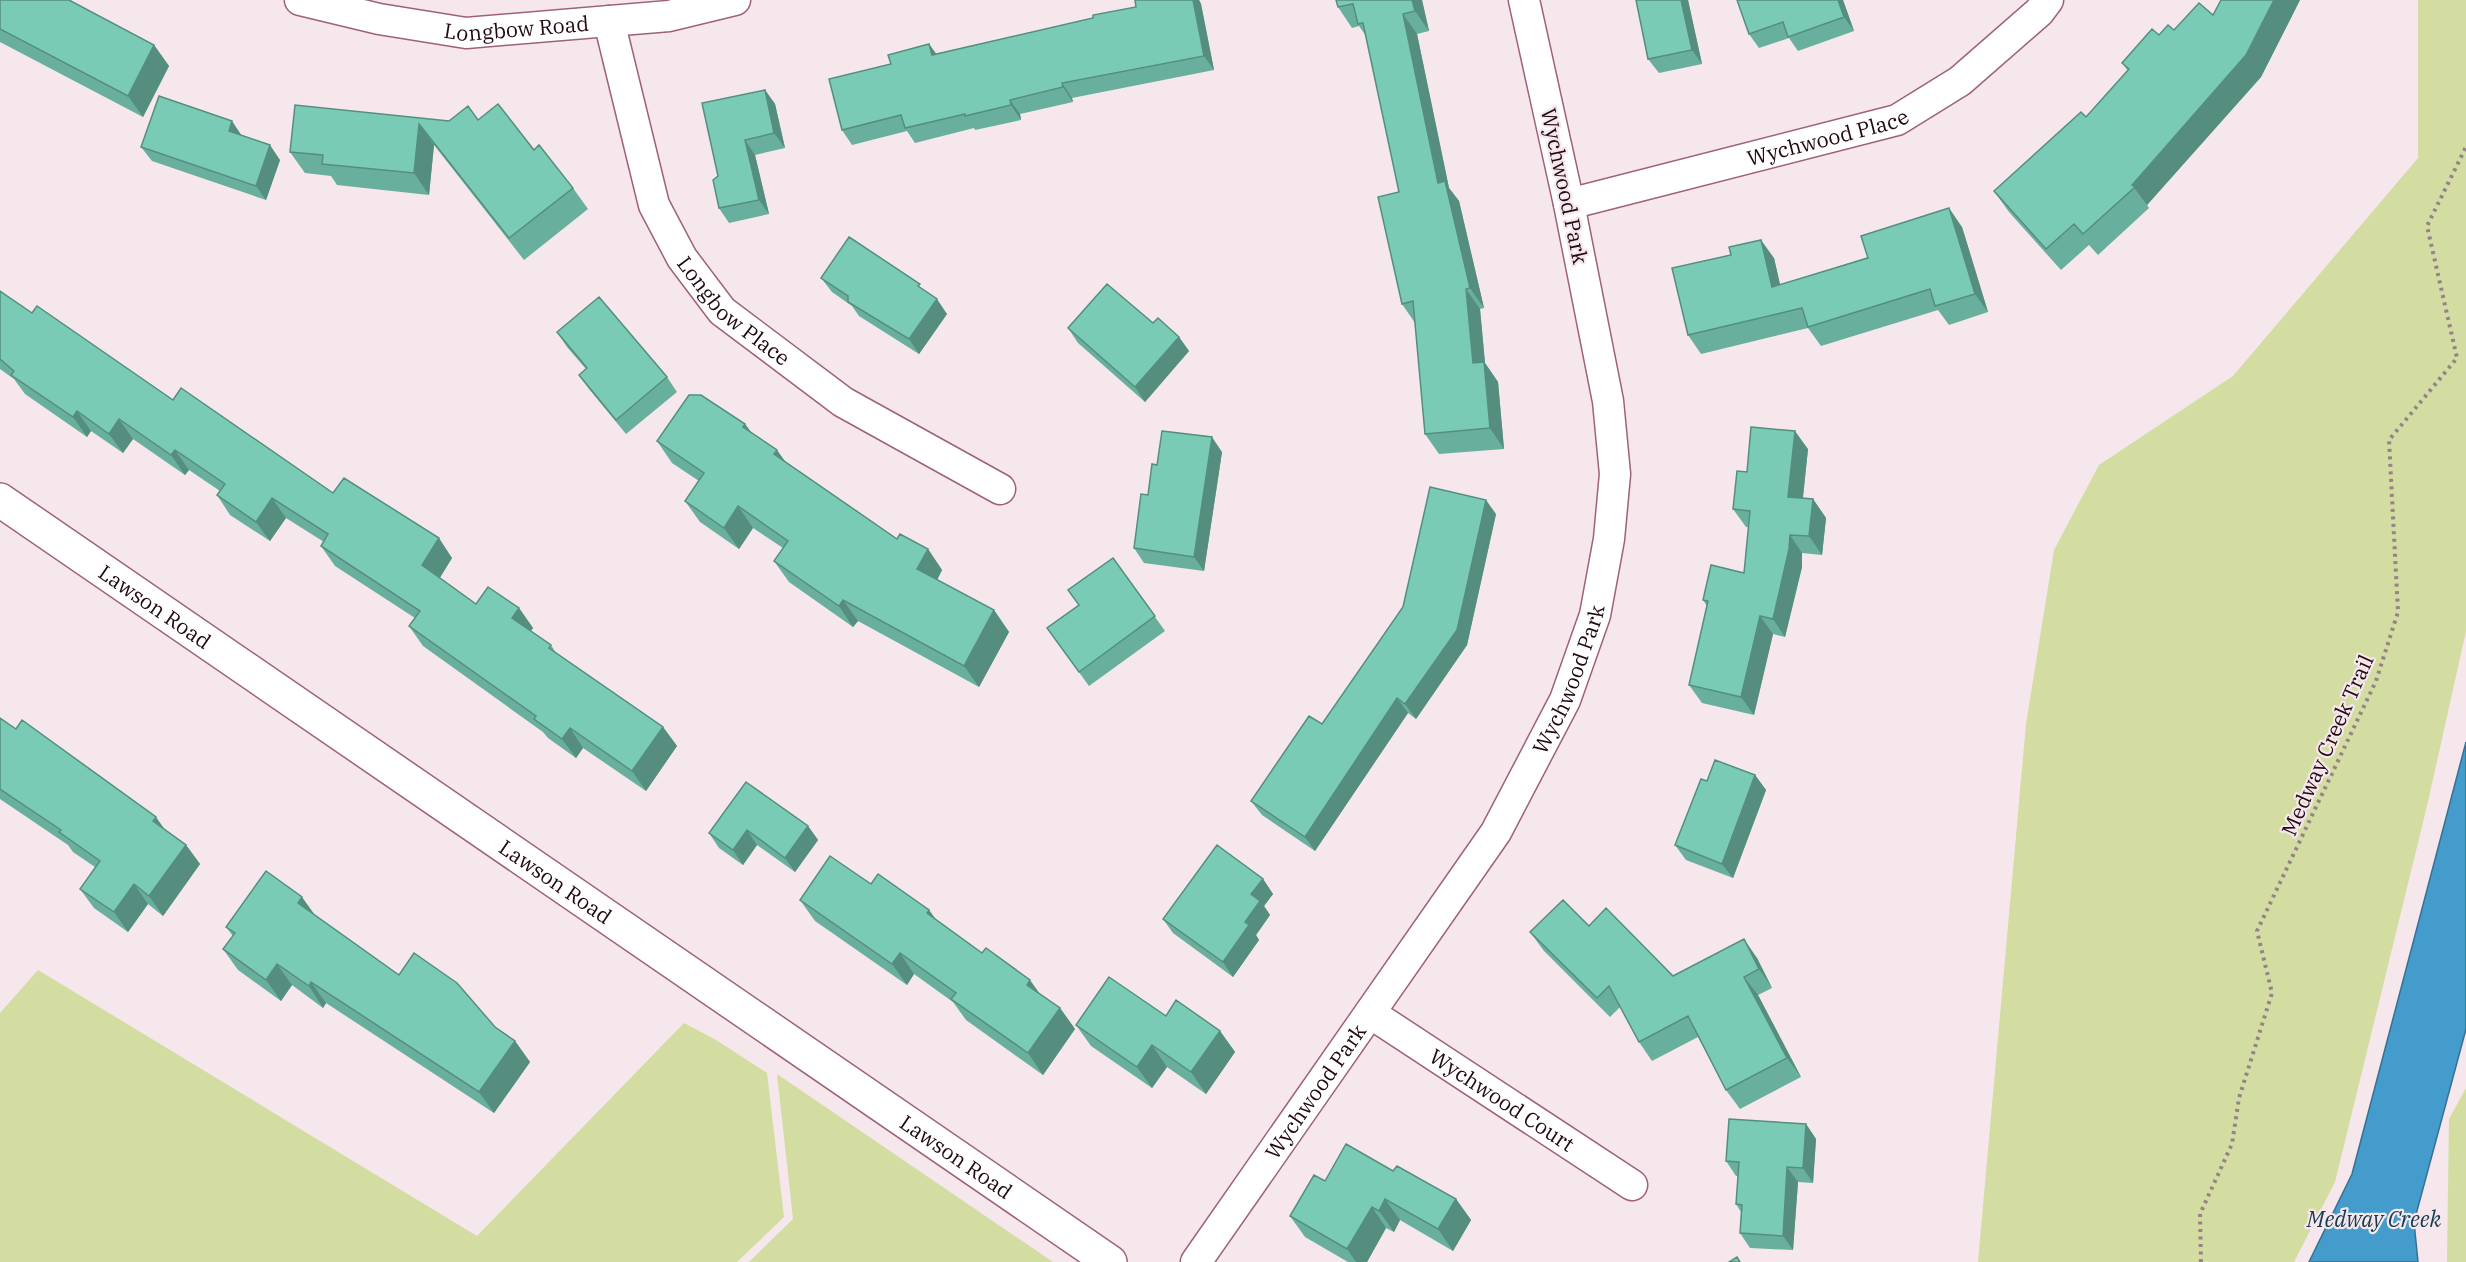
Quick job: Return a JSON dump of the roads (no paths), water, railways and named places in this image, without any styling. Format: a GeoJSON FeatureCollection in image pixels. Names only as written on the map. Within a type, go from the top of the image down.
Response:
{"type":"FeatureCollection","features":[{"type":"Feature","properties":{"kind":"street","name":"Longbow Road"},"geometry":{"type":"LineString","coordinates":[[300,0],[379,19],[466,33],[669,16],[735,0]]}},
{"type":"Feature","properties":{"kind":"street","name":"Wychwood Park"},"geometry":{"type":"LineString","coordinates":[[1196,1262],[1496,832],[1565,700],[1595,615],[1609,539],[1615,474],[1608,401],[1569,204],[1524,0]]}},
{"type":"Feature","properties":{"kind":"street","name":"Wychwood Place"},"geometry":{"type":"LineString","coordinates":[[1569,204],[1897,120],[1960,81],[2038,12],[2048,0]]}},
{"type":"Feature","properties":{"kind":"street","name":"Longbow Place"},"geometry":{"type":"LineString","coordinates":[[609,21],[654,205],[682,258],[722,311],[843,402],[1000,489]]}},
{"type":"Feature","properties":{"kind":"street","name":"Lawson Road"},"geometry":{"type":"LineString","coordinates":[[0,500],[1110,1262]]}},
{"type":"Feature","properties":{"kind":"street","name":"Wychwood Court"},"geometry":{"type":"LineString","coordinates":[[1370,1013],[1632,1185]]}},
{"type":"Feature","properties":{"kind":"water","name":"Medway Creek"},"geometry":{"type":"Polygon","coordinates":[[[2466,742],[2466,1029],[2414,1222],[2418,1262],[2309,1262],[2352,1174],[2466,742]]]}}]}
